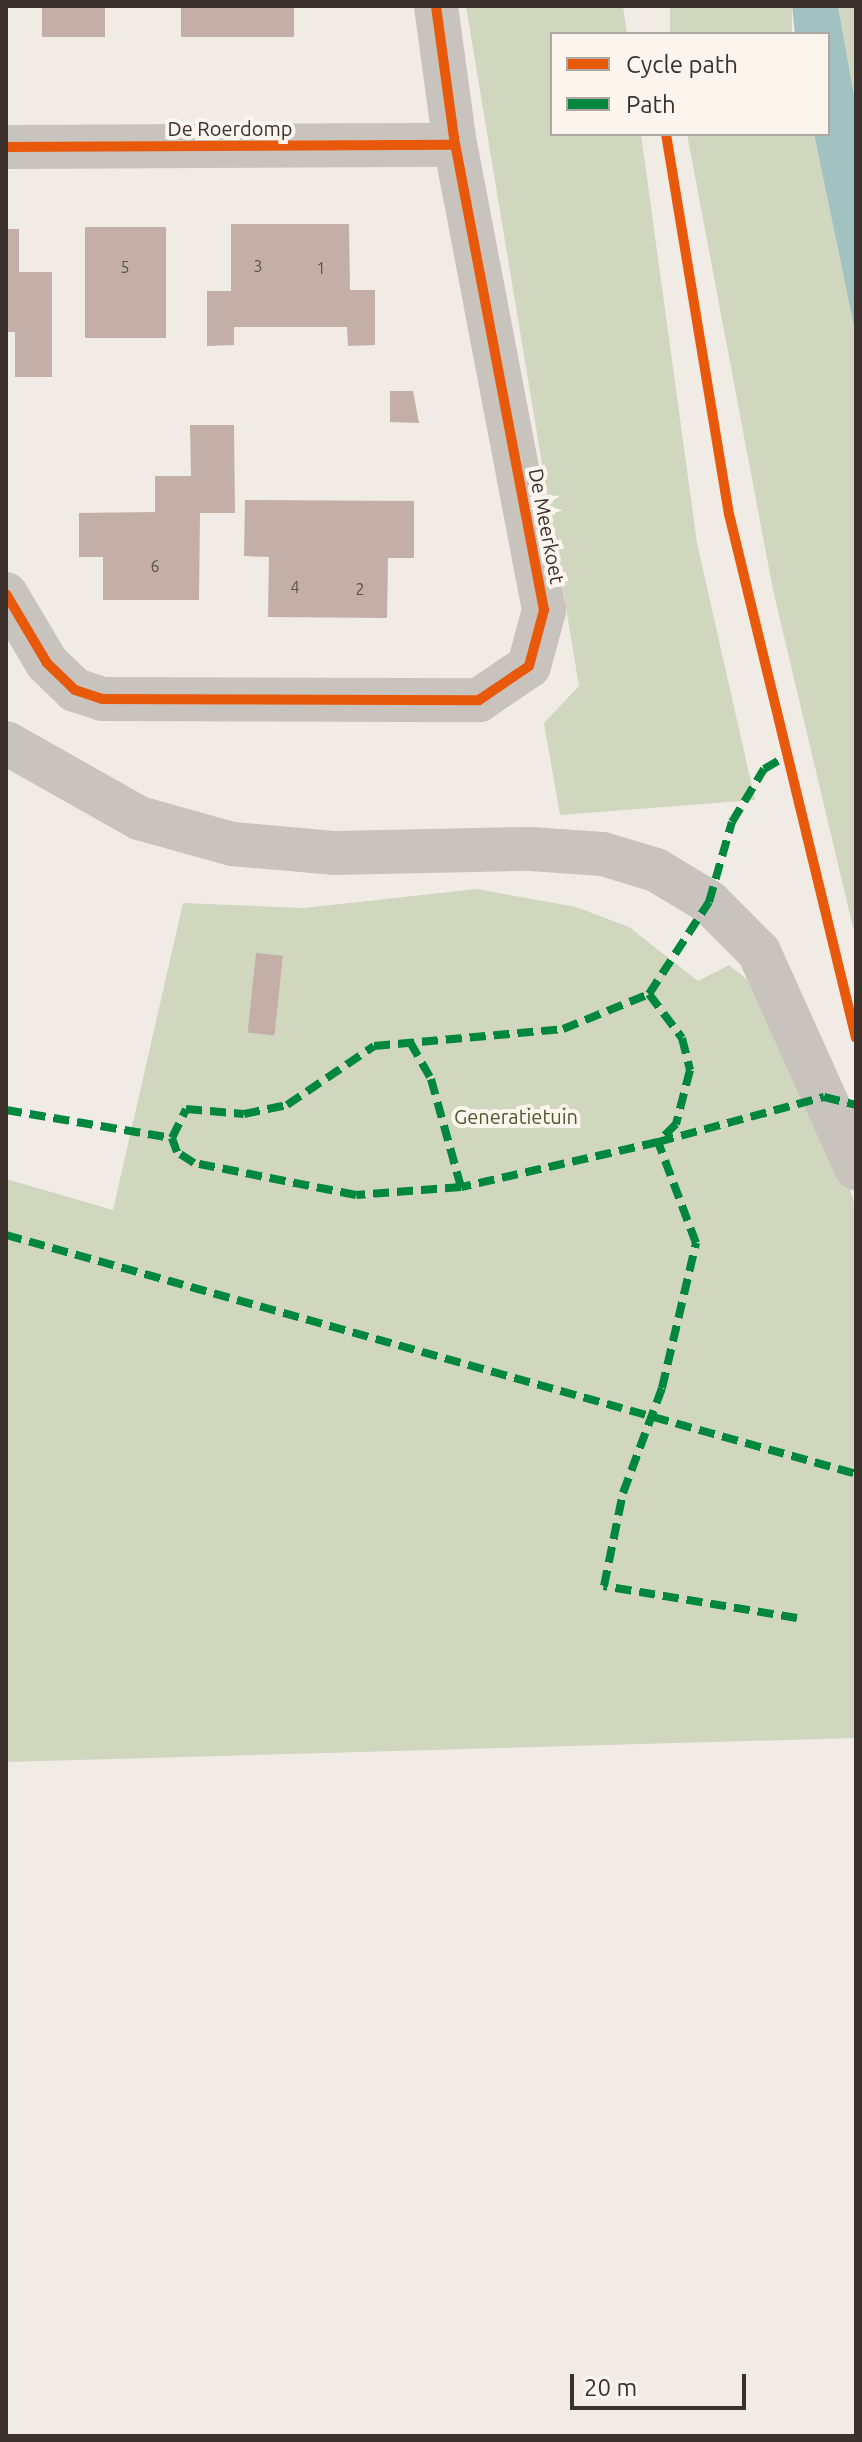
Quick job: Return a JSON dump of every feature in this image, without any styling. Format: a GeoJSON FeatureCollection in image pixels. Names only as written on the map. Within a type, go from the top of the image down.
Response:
{"type":"FeatureCollection","features":[{"type":"Feature","properties":{"kind":"street","name":"De Meerkoet"},"geometry":{"type":"LineString","coordinates":[[6,594],[47,663],[75,690],[102,699],[479,700],[529,666],[544,610],[455,145],[436,6]]}},
{"type":"Feature","properties":{"kind":"street","name":"De Roerdomp"},"geometry":{"type":"LineString","coordinates":[[6,147],[455,145]]}},
{"type":"Feature","properties":{"kind":"street"},"geometry":{"type":"LineString","coordinates":[[6,743],[139,818],[232,844],[334,853],[531,849],[603,854],[656,870],[709,902],[759,952],[856,1168]]}},
{"type":"Feature","properties":{"kind":"green space"},"geometry":{"type":"Polygon","coordinates":[[[466,6],[623,6],[627,32],[550,32],[550,136],[641,136],[697,543],[755,800],[560,815],[544,723],[579,686],[466,6]]]}},
{"type":"Feature","properties":{"kind":"green space"},"geometry":{"type":"Polygon","coordinates":[[[670,6],[792,6],[792,32],[670,32],[670,6]]]}},
{"type":"Feature","properties":{"kind":"green space"},"geometry":{"type":"Polygon","coordinates":[[[838,6],[856,6],[856,106],[838,6]]]}},
{"type":"Feature","properties":{"kind":"green space"},"geometry":{"type":"Polygon","coordinates":[[[687,136],[814,136],[856,336],[856,940],[773,590],[687,136]]]}},
{"type":"Feature","properties":{"kind":"green space","name":"Generatietuin"},"geometry":{"type":"Polygon","coordinates":[[[477,889],[576,907],[629,927],[698,981],[729,965],[756,987],[848,1182],[856,1209],[856,1738],[6,1762],[6,1179],[113,1210],[183,903],[304,908],[477,889]]]}},
{"type":"Feature","properties":{"kind":"water"},"geometry":{"type":"Polygon","coordinates":[[[792,6],[838,6],[856,106],[856,336],[814,136],[830,136],[830,32],[795,32],[792,6]]]}},
{"type":"Feature","properties":{"kind":"building"},"geometry":{"type":"Polygon","coordinates":[[[42,6],[105,6],[105,37],[42,37],[42,6]]]}},
{"type":"Feature","properties":{"kind":"building"},"geometry":{"type":"Polygon","coordinates":[[[181,6],[294,6],[294,37],[181,37],[181,6]]]}},
{"type":"Feature","properties":{"kind":"building"},"geometry":{"type":"Polygon","coordinates":[[[231,224],[349,224],[350,290],[375,290],[375,345],[348,346],[347,327],[234,327],[234,345],[207,346],[207,291],[231,291],[231,224]]]}},
{"type":"Feature","properties":{"kind":"building"},"geometry":{"type":"Polygon","coordinates":[[[85,227],[166,227],[166,338],[85,338],[85,227]]]}},
{"type":"Feature","properties":{"kind":"building"},"geometry":{"type":"Polygon","coordinates":[[[6,229],[19,229],[19,272],[52,272],[52,377],[15,377],[15,332],[6,332],[6,229]]]}},
{"type":"Feature","properties":{"kind":"building"},"geometry":{"type":"Polygon","coordinates":[[[390,391],[413,391],[419,423],[390,422],[390,391]]]}},
{"type":"Feature","properties":{"kind":"building"},"geometry":{"type":"Polygon","coordinates":[[[190,425],[234,425],[235,513],[200,513],[199,600],[103,600],[103,557],[79,557],[79,513],[155,512],[155,476],[191,476],[190,425]]]}},
{"type":"Feature","properties":{"kind":"building"},"geometry":{"type":"Polygon","coordinates":[[[245,500],[414,501],[414,558],[388,558],[387,618],[268,617],[269,557],[244,556],[245,500]]]}},
{"type":"Feature","properties":{"kind":"building"},"geometry":{"type":"Polygon","coordinates":[[[256,953],[283,956],[274,1035],[248,1033],[256,953]]]}},
{"type":"Feature","properties":{"kind":"marked path"},"geometry":{"type":"LineString","coordinates":[[649,994],[682,1038],[690,1070],[676,1124],[658,1142],[461,1187],[356,1195],[194,1163],[177,1152],[172,1138],[186,1109],[244,1114],[287,1105],[374,1046],[563,1029],[649,994],[709,902],[732,822],[764,769],[785,757]]}},
{"type":"Feature","properties":{"kind":"marked path"},"geometry":{"type":"LineString","coordinates":[[410,1042],[431,1079],[461,1187]]}},
{"type":"Feature","properties":{"kind":"marked path"},"geometry":{"type":"LineString","coordinates":[[797,1618],[604,1586],[623,1493],[662,1388],[696,1243],[658,1142],[824,1097],[856,1105]]}},
{"type":"Feature","properties":{"kind":"marked path"},"geometry":{"type":"LineString","coordinates":[[6,1110],[172,1138]]}},
{"type":"Feature","properties":{"kind":"marked path"},"geometry":{"type":"LineString","coordinates":[[6,1235],[856,1474]]}},
{"type":"Feature","properties":{"kind":"cycle path"},"geometry":{"type":"LineString","coordinates":[[6,594],[47,663],[75,690],[102,699],[479,700],[529,666],[544,610],[455,145],[436,6]]}},
{"type":"Feature","properties":{"kind":"cycle path"},"geometry":{"type":"LineString","coordinates":[[666,136],[729,514],[856,1038]]}},
{"type":"Feature","properties":{"kind":"cycle path"},"geometry":{"type":"LineString","coordinates":[[6,147],[455,145]]}}]}
